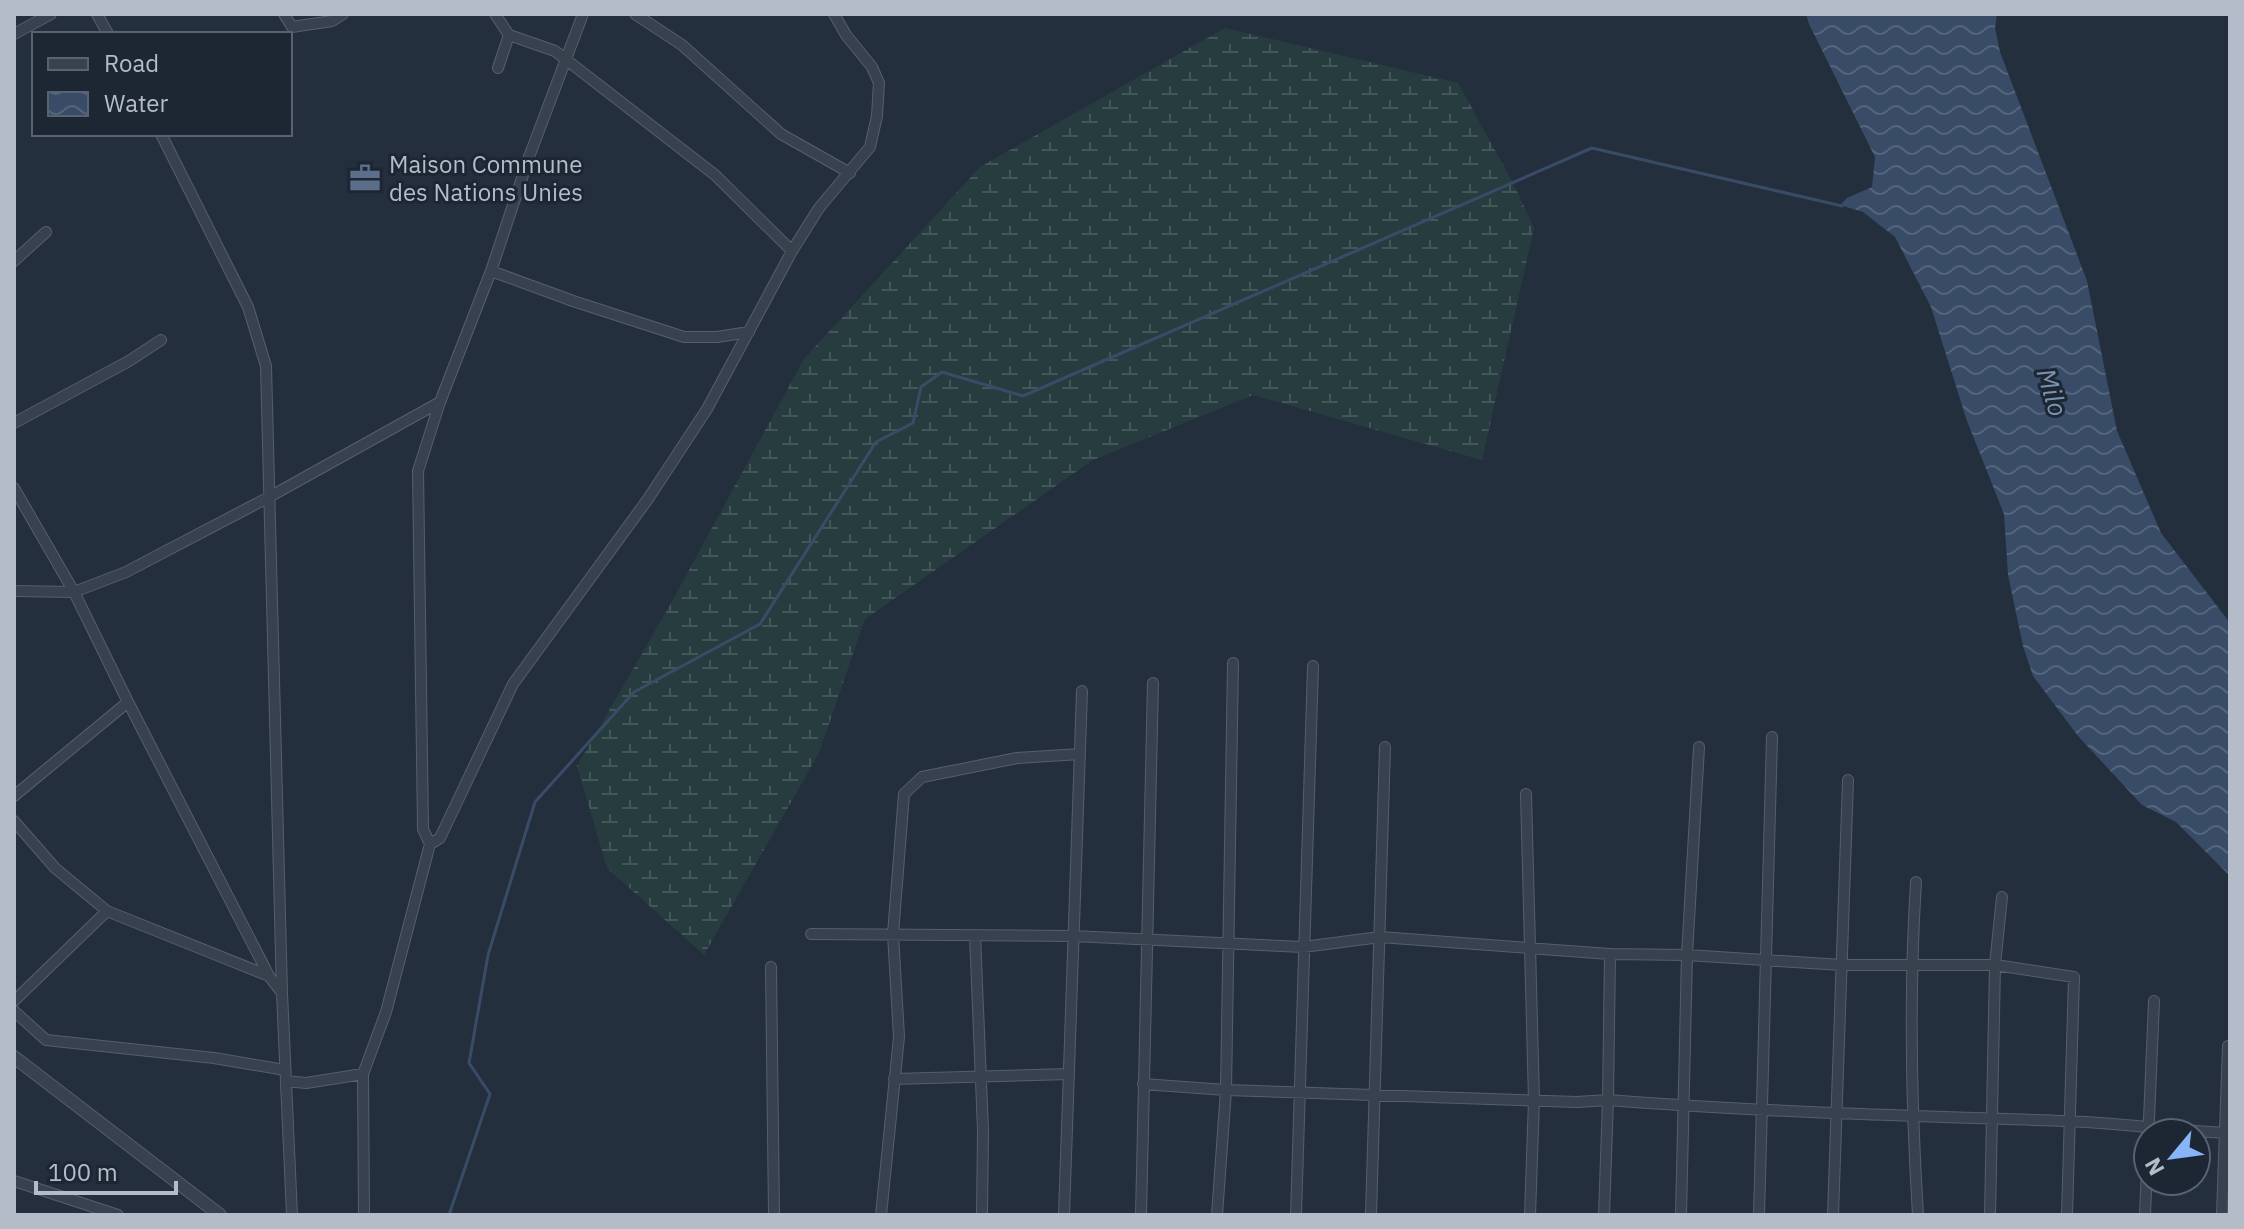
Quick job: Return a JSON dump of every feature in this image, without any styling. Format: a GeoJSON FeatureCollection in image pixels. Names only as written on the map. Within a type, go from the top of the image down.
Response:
{"type":"FeatureCollection","features":[{"type":"Feature","properties":{"kind":"street"},"geometry":{"type":"LineString","coordinates":[[14,34],[51,14]]}},
{"type":"Feature","properties":{"kind":"street"},"geometry":{"type":"LineString","coordinates":[[97,14],[107,32]]}},
{"type":"Feature","properties":{"kind":"street"},"geometry":{"type":"LineString","coordinates":[[284,14],[292,27],[332,21],[343,14]]}},
{"type":"Feature","properties":{"kind":"street"},"geometry":{"type":"LineString","coordinates":[[495,14],[509,35],[555,51],[715,175],[792,251]]}},
{"type":"Feature","properties":{"kind":"street"},"geometry":{"type":"LineString","coordinates":[[364,1215],[363,1074],[386,1012],[430,844],[423,829],[418,471],[440,402],[491,271],[529,157],[583,14]]}},
{"type":"Feature","properties":{"kind":"street"},"geometry":{"type":"LineString","coordinates":[[635,14],[682,45],[781,134],[850,173]]}},
{"type":"Feature","properties":{"kind":"street"},"geometry":{"type":"LineString","coordinates":[[430,844],[440,838],[513,684],[656,486],[707,409],[792,251],[819,208],[870,147],[877,116],[879,83],[872,67],[846,35],[834,14]]}},
{"type":"Feature","properties":{"kind":"street"},"geometry":{"type":"LineString","coordinates":[[498,68],[509,35]]}},
{"type":"Feature","properties":{"kind":"street"},"geometry":{"type":"LineString","coordinates":[[162,136],[248,307],[266,366],[282,993],[292,1215]]}},
{"type":"Feature","properties":{"kind":"street"},"geometry":{"type":"LineString","coordinates":[[14,261],[46,232]]}},
{"type":"Feature","properties":{"kind":"street"},"geometry":{"type":"LineString","coordinates":[[491,271],[684,337],[717,337],[749,332]]}},
{"type":"Feature","properties":{"kind":"street"},"geometry":{"type":"LineString","coordinates":[[14,423],[129,361],[161,340]]}},
{"type":"Feature","properties":{"kind":"street"},"geometry":{"type":"LineString","coordinates":[[14,591],[74,592],[126,572],[440,402]]}},
{"type":"Feature","properties":{"kind":"street"},"geometry":{"type":"LineString","coordinates":[[14,488],[74,592],[269,976],[282,993]]}},
{"type":"Feature","properties":{"kind":"street"},"geometry":{"type":"LineString","coordinates":[[1217,1215],[1226,1090],[1233,663]]}},
{"type":"Feature","properties":{"kind":"street"},"geometry":{"type":"LineString","coordinates":[[1296,1215],[1313,666]]}},
{"type":"Feature","properties":{"kind":"street"},"geometry":{"type":"LineString","coordinates":[[1141,1215],[1153,683]]}},
{"type":"Feature","properties":{"kind":"street"},"geometry":{"type":"LineString","coordinates":[[1064,1215],[1082,691]]}},
{"type":"Feature","properties":{"kind":"street"},"geometry":{"type":"LineString","coordinates":[[14,796],[128,702]]}},
{"type":"Feature","properties":{"kind":"street"},"geometry":{"type":"LineString","coordinates":[[1759,1215],[1772,737]]}},
{"type":"Feature","properties":{"kind":"street"},"geometry":{"type":"LineString","coordinates":[[1371,1215],[1385,747]]}},
{"type":"Feature","properties":{"kind":"street"},"geometry":{"type":"LineString","coordinates":[[1681,1215],[1687,955],[1699,747]]}},
{"type":"Feature","properties":{"kind":"street"},"geometry":{"type":"LineString","coordinates":[[881,1215],[899,1037],[893,934],[904,794],[922,777],[1017,758],[1080,754]]}},
{"type":"Feature","properties":{"kind":"street"},"geometry":{"type":"LineString","coordinates":[[1833,1215],[1848,780]]}},
{"type":"Feature","properties":{"kind":"street"},"geometry":{"type":"LineString","coordinates":[[1526,794],[1534,1100],[1530,1215]]}},
{"type":"Feature","properties":{"kind":"street"},"geometry":{"type":"LineString","coordinates":[[14,821],[55,868],[107,911],[269,976]]}},
{"type":"Feature","properties":{"kind":"street"},"geometry":{"type":"LineString","coordinates":[[1916,882],[1911,963],[1912,1115],[1918,1215]]}},
{"type":"Feature","properties":{"kind":"street"},"geometry":{"type":"LineString","coordinates":[[1990,1215],[1995,965],[2002,897]]}},
{"type":"Feature","properties":{"kind":"street"},"geometry":{"type":"LineString","coordinates":[[14,1001],[107,911]]}},
{"type":"Feature","properties":{"kind":"street"},"geometry":{"type":"LineString","coordinates":[[811,934],[1073,936],[1303,947],[1380,937],[1610,954],[1687,955],[1842,965],[1995,965],[2074,977],[2067,1215]]}},
{"type":"Feature","properties":{"kind":"street"},"geometry":{"type":"LineString","coordinates":[[975,935],[983,1130],[982,1215]]}},
{"type":"Feature","properties":{"kind":"street"},"geometry":{"type":"LineString","coordinates":[[1604,1215],[1610,954]]}},
{"type":"Feature","properties":{"kind":"street"},"geometry":{"type":"LineString","coordinates":[[771,967],[774,1215]]}},
{"type":"Feature","properties":{"kind":"street"},"geometry":{"type":"LineString","coordinates":[[2148,1117],[2154,1001]]}},
{"type":"Feature","properties":{"kind":"street"},"geometry":{"type":"LineString","coordinates":[[14,1011],[46,1040],[214,1058],[306,1083],[363,1074]]}},
{"type":"Feature","properties":{"kind":"street"},"geometry":{"type":"LineString","coordinates":[[2222,1215],[2228,1046]]}},
{"type":"Feature","properties":{"kind":"street"},"geometry":{"type":"LineString","coordinates":[[14,1057],[203,1209],[220,1215]]}},
{"type":"Feature","properties":{"kind":"street"},"geometry":{"type":"LineString","coordinates":[[894,1079],[1069,1074]]}},
{"type":"Feature","properties":{"kind":"street"},"geometry":{"type":"LineString","coordinates":[[1143,1084],[1226,1090],[1577,1102],[1608,1100],[1835,1114],[2132,1126]]}},
{"type":"Feature","properties":{"kind":"street"},"geometry":{"type":"LineString","coordinates":[[14,1181],[118,1215]]}},
{"type":"Feature","properties":{"kind":"green space"},"geometry":{"type":"Polygon","coordinates":[[[1225,28],[1458,83],[1534,228],[1482,460],[1253,395],[1093,460],[865,619],[819,753],[704,955],[607,868],[577,766],[670,605],[804,359],[980,167],[1225,28]]]}},
{"type":"Feature","properties":{"kind":"water","name":"Milo"},"geometry":{"type":"Polygon","coordinates":[[[1806,14],[1997,14],[1995,28],[2000,52],[2087,281],[2117,431],[2161,533],[2230,623],[2230,876],[2176,822],[2142,805],[2078,736],[2033,676],[2023,646],[2008,575],[2004,514],[1967,421],[1931,307],[1895,237],[1863,212],[1840,205],[1847,198],[1872,187],[1875,157],[1806,14]]]}},
{"type":"Feature","properties":{"kind":"waterway"},"geometry":{"type":"LineString","coordinates":[[449,1215],[490,1094],[469,1063],[488,955],[535,802],[634,692],[760,624],[876,442],[913,423],[921,387],[942,372],[1023,396],[1592,148],[1842,206]]}},
{"type":"Feature","properties":{"kind":"place","name":"Maison Commune des Nations Unies"},"geometry":{"type":"Point","coordinates":[365,178]}}]}
